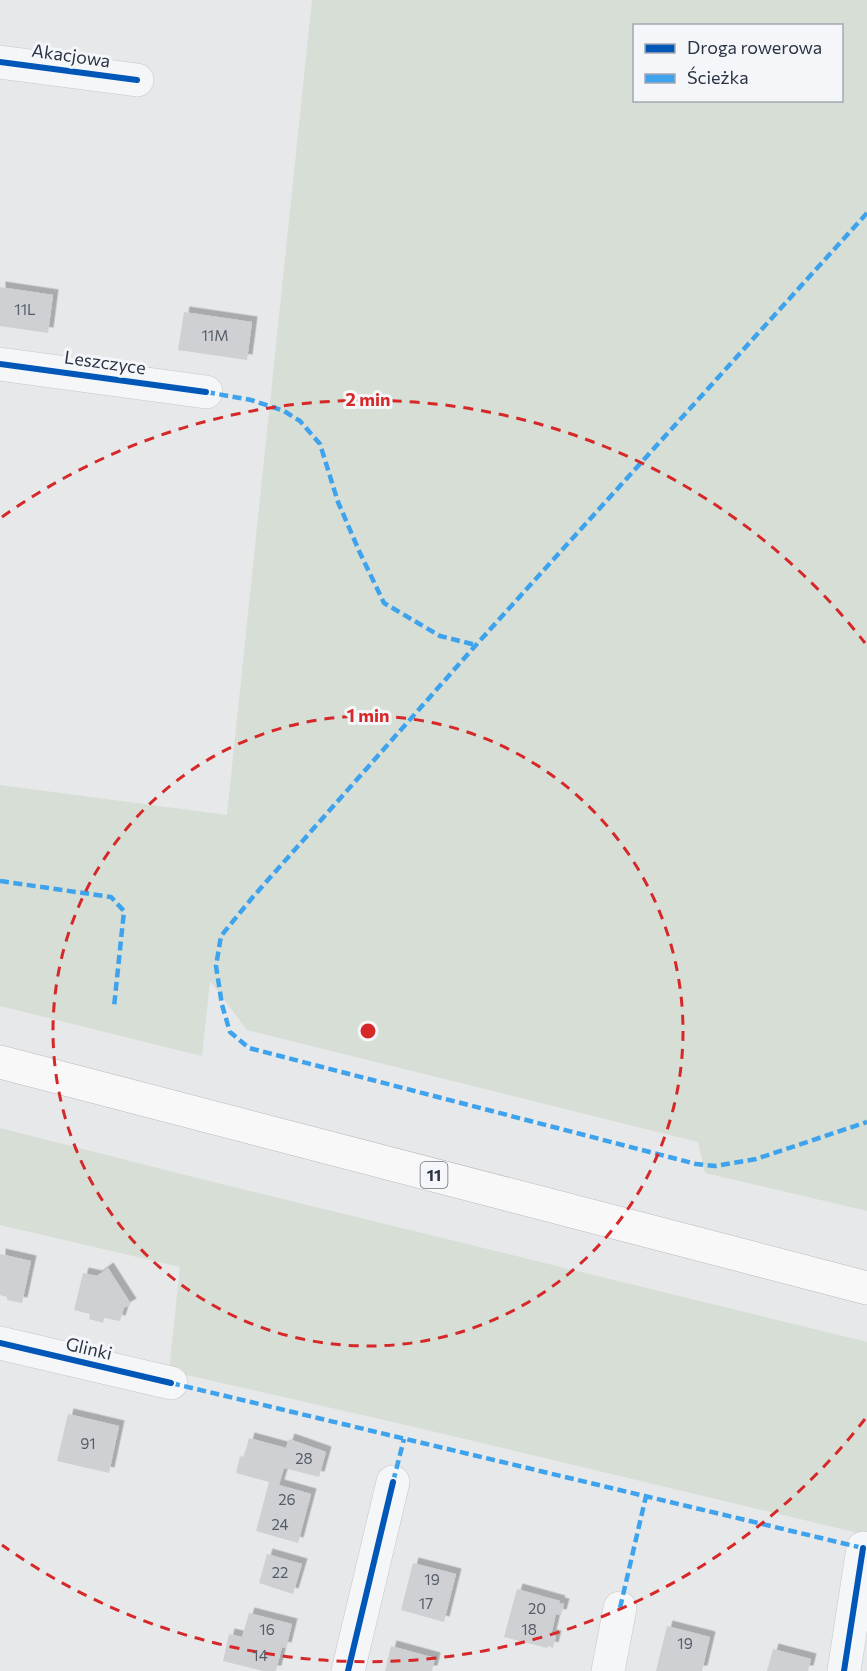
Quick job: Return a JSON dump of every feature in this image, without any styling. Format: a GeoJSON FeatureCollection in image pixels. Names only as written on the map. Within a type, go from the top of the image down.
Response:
{"type":"FeatureCollection","features":[{"type":"Feature","properties":{"kind":"highway","name":"11"},"geometry":{"type":"LineString","coordinates":[[0,1062],[867,1288]]}},
{"type":"Feature","properties":{"kind":"street","name":"Akacjowa"},"geometry":{"type":"LineString","coordinates":[[0,62],[137,80]]}},
{"type":"Feature","properties":{"kind":"street","name":"Leszczyce"},"geometry":{"type":"LineString","coordinates":[[0,364],[206,392]]}},
{"type":"Feature","properties":{"kind":"street","name":"Glinki"},"geometry":{"type":"LineString","coordinates":[[0,1343],[171,1383]]}},
{"type":"Feature","properties":{"kind":"street"},"geometry":{"type":"LineString","coordinates":[[348,1671],[393,1482]]}},
{"type":"Feature","properties":{"kind":"street"},"geometry":{"type":"LineString","coordinates":[[844,1671],[863,1548]]}},
{"type":"Feature","properties":{"kind":"street"},"geometry":{"type":"LineString","coordinates":[[608,1671],[620,1608]]}},
{"type":"Feature","properties":{"kind":"shaded area"},"geometry":{"type":"Polygon","coordinates":[[[312,0],[867,0],[867,1211],[705,1173],[698,1142],[247,1030],[210,981],[202,1056],[0,1006],[0,785],[227,815],[312,0]]]}},
{"type":"Feature","properties":{"kind":"shaded area"},"geometry":{"type":"Polygon","coordinates":[[[0,1128],[867,1342],[867,1535],[169,1371],[180,1267],[0,1225],[0,1128]]]}},
{"type":"Feature","properties":{"kind":"building"},"geometry":{"type":"Polygon","coordinates":[[[0,287],[53,295],[48,333],[0,326],[0,287]]]}},
{"type":"Feature","properties":{"kind":"building"},"geometry":{"type":"Polygon","coordinates":[[[184,312],[252,322],[247,360],[178,350],[184,312]]]}},
{"type":"Feature","properties":{"kind":"building"},"geometry":{"type":"Polygon","coordinates":[[[0,1254],[31,1261],[22,1303],[7,1300],[7,1297],[0,1295],[0,1254]]]}},
{"type":"Feature","properties":{"kind":"building"},"geometry":{"type":"Polygon","coordinates":[[[108,1268],[131,1304],[124,1308],[120,1321],[104,1318],[103,1323],[89,1319],[90,1314],[74,1310],[83,1273],[97,1276],[108,1268]]]}},
{"type":"Feature","properties":{"kind":"building"},"geometry":{"type":"Polygon","coordinates":[[[68,1414],[119,1426],[109,1473],[57,1461],[68,1414]]]}},
{"type":"Feature","properties":{"kind":"building"},"geometry":{"type":"Polygon","coordinates":[[[249,1438],[286,1448],[289,1439],[326,1452],[319,1477],[284,1468],[279,1485],[311,1494],[298,1543],[256,1531],[269,1482],[236,1473],[240,1456],[244,1457],[249,1438]]]}},
{"type":"Feature","properties":{"kind":"building"},"geometry":{"type":"Polygon","coordinates":[[[267,1554],[302,1564],[293,1594],[259,1583],[267,1554]]]}},
{"type":"Feature","properties":{"kind":"building"},"geometry":{"type":"Polygon","coordinates":[[[413,1563],[456,1574],[444,1622],[401,1610],[413,1563]]]}},
{"type":"Feature","properties":{"kind":"building"},"geometry":{"type":"Polygon","coordinates":[[[517,1589],[564,1604],[561,1615],[556,1614],[551,1635],[556,1636],[553,1648],[504,1637],[517,1589]]]}},
{"type":"Feature","properties":{"kind":"building"},"geometry":{"type":"Polygon","coordinates":[[[249,1613],[292,1624],[286,1648],[282,1647],[276,1671],[263,1671],[223,1661],[229,1634],[242,1637],[249,1613]]]}},
{"type":"Feature","properties":{"kind":"building"},"geometry":{"type":"Polygon","coordinates":[[[667,1626],[710,1637],[702,1671],[656,1671],[667,1626]]]}},
{"type":"Feature","properties":{"kind":"building"},"geometry":{"type":"Polygon","coordinates":[[[391,1646],[435,1658],[432,1671],[385,1671],[391,1646]]]}},
{"type":"Feature","properties":{"kind":"building"},"geometry":{"type":"Polygon","coordinates":[[[773,1649],[811,1659],[808,1671],[767,1671],[773,1649]]]}},
{"type":"Feature","properties":{"kind":"marked path"},"geometry":{"type":"LineString","coordinates":[[867,213],[476,645],[252,898],[221,936],[216,966],[222,1005],[230,1032],[249,1048],[696,1164],[715,1166],[756,1159],[867,1122]]}},
{"type":"Feature","properties":{"kind":"marked path"},"geometry":{"type":"LineString","coordinates":[[206,392],[251,400],[284,411],[300,421],[320,444],[338,502],[384,603],[440,636],[476,645]]}},
{"type":"Feature","properties":{"kind":"marked path"},"geometry":{"type":"LineString","coordinates":[[0,881],[111,897],[124,911],[114,1007]]}},
{"type":"Feature","properties":{"kind":"marked path"},"geometry":{"type":"LineString","coordinates":[[171,1383],[867,1549]]}},
{"type":"Feature","properties":{"kind":"marked path"},"geometry":{"type":"LineString","coordinates":[[393,1482],[404,1439]]}},
{"type":"Feature","properties":{"kind":"marked path"},"geometry":{"type":"LineString","coordinates":[[620,1608],[646,1496]]}},
{"type":"Feature","properties":{"kind":"cycle path"},"geometry":{"type":"LineString","coordinates":[[0,62],[137,80]]}},
{"type":"Feature","properties":{"kind":"cycle path"},"geometry":{"type":"LineString","coordinates":[[0,364],[206,392]]}},
{"type":"Feature","properties":{"kind":"cycle path"},"geometry":{"type":"LineString","coordinates":[[0,1343],[171,1383]]}},
{"type":"Feature","properties":{"kind":"cycle path"},"geometry":{"type":"LineString","coordinates":[[348,1671],[393,1482]]}},
{"type":"Feature","properties":{"kind":"cycle path"},"geometry":{"type":"LineString","coordinates":[[844,1671],[863,1548]]}}]}
